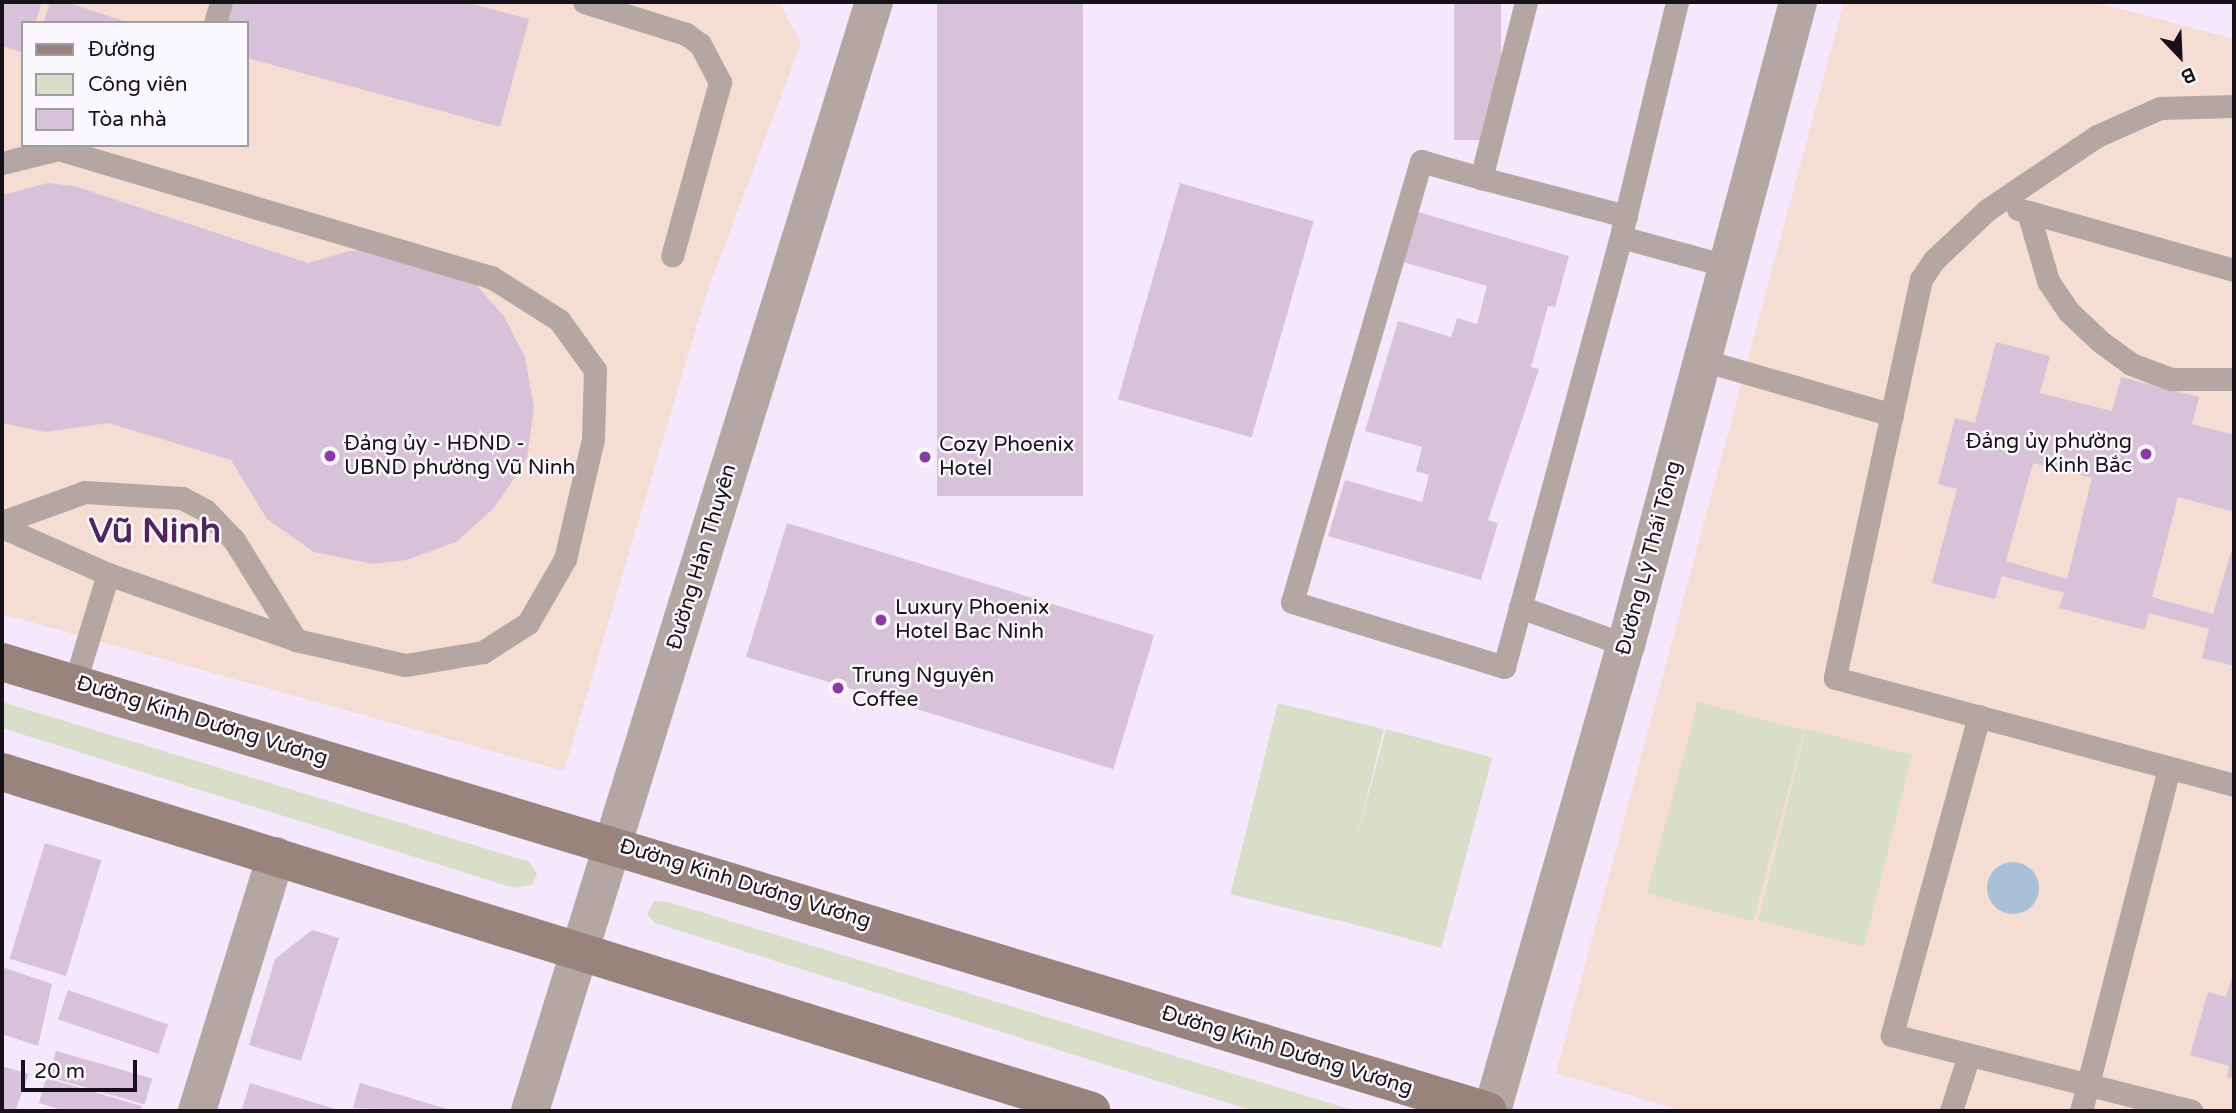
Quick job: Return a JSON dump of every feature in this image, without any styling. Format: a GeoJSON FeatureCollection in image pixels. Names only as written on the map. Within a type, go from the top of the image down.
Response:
{"type":"FeatureCollection","features":[{"type":"Feature","properties":{"kind":"main road","name":"Đường Kinh Dương Vương"},"geometry":{"type":"LineString","coordinates":[[2,662],[1490,1111]]}},
{"type":"Feature","properties":{"kind":"main road"},"geometry":{"type":"LineString","coordinates":[[2,772],[1092,1111]]}},
{"type":"Feature","properties":{"kind":"street","name":"Đường Hàn Thuyên"},"geometry":{"type":"LineString","coordinates":[[530,1111],[874,2]]}},
{"type":"Feature","properties":{"kind":"street","name":"Đường Lý Thái Tông"},"geometry":{"type":"LineString","coordinates":[[1490,1111],[1626,645],[1798,2]]}},
{"type":"Feature","properties":{"kind":"street"},"geometry":{"type":"LineString","coordinates":[[197,1111],[276,856]]}},
{"type":"Feature","properties":{"kind":"lane"},"geometry":{"type":"LineString","coordinates":[[216,21],[221,2]]}},
{"type":"Feature","properties":{"kind":"lane"},"geometry":{"type":"LineString","coordinates":[[584,2],[686,34],[700,44],[720,82],[672,256]]}},
{"type":"Feature","properties":{"kind":"lane"},"geometry":{"type":"LineString","coordinates":[[1481,178],[1526,2]]}},
{"type":"Feature","properties":{"kind":"lane"},"geometry":{"type":"LineString","coordinates":[[1677,2],[1623,227],[1504,667],[1292,602],[1421,161],[1481,178],[1623,227],[1727,266]]}},
{"type":"Feature","properties":{"kind":"lane"},"geometry":{"type":"LineString","coordinates":[[2234,106],[2160,108],[2070,152],[1996,203],[1921,279],[1835,678],[2234,785]]}},
{"type":"Feature","properties":{"kind":"lane"},"geometry":{"type":"LineString","coordinates":[[2,163],[58,149],[491,277],[559,320],[595,370],[593,439],[565,559],[528,623],[483,652],[405,666],[296,640],[108,575],[2,525]]}},
{"type":"Feature","properties":{"kind":"lane"},"geometry":{"type":"LineString","coordinates":[[1996,203],[2234,270]]}},
{"type":"Feature","properties":{"kind":"lane"},"geometry":{"type":"LineString","coordinates":[[2028,212],[2048,281],[2068,311],[2101,342],[2131,364],[2171,379],[2234,379]]}},
{"type":"Feature","properties":{"kind":"lane"},"geometry":{"type":"LineString","coordinates":[[1702,360],[1892,415]]}},
{"type":"Feature","properties":{"kind":"lane"},"geometry":{"type":"LineString","coordinates":[[2,525],[85,492],[181,498],[205,510],[234,540],[296,640]]}},
{"type":"Feature","properties":{"kind":"lane"},"geometry":{"type":"LineString","coordinates":[[75,682],[108,575]]}},
{"type":"Feature","properties":{"kind":"lane"},"geometry":{"type":"LineString","coordinates":[[1520,607],[1626,645]]}},
{"type":"Feature","properties":{"kind":"lane"},"geometry":{"type":"LineString","coordinates":[[1979,716],[1892,1035],[2192,1111]]}},
{"type":"Feature","properties":{"kind":"lane"},"geometry":{"type":"LineString","coordinates":[[2081,1111],[2169,768]]}},
{"type":"Feature","properties":{"kind":"lane"},"geometry":{"type":"LineString","coordinates":[[1951,1111],[1969,1055]]}},
{"type":"Feature","properties":{"kind":"shaded area","name":"Đảng ủy - HĐND - UBND phường Vũ Ninh"},"geometry":{"type":"Polygon","coordinates":[[[2,2],[779,2],[801,43],[705,298],[564,771],[2,614],[2,2]]]}},
{"type":"Feature","properties":{"kind":"shaded area"},"geometry":{"type":"Polygon","coordinates":[[[1844,2],[2095,2],[2234,39],[2234,1111],[1683,1111],[1556,1073],[1844,2]]]}},
{"type":"Feature","properties":{"kind":"green space"},"geometry":{"type":"Polygon","coordinates":[[[2,702],[530,862],[537,874],[532,885],[514,888],[2,728],[2,702]]]}},
{"type":"Feature","properties":{"kind":"green space"},"geometry":{"type":"Polygon","coordinates":[[[1698,702],[1804,730],[1753,922],[1647,893],[1698,702]]]}},
{"type":"Feature","properties":{"kind":"green space"},"geometry":{"type":"Polygon","coordinates":[[[1278,703],[1384,729],[1336,921],[1230,894],[1278,703]]]}},
{"type":"Feature","properties":{"kind":"green space"},"geometry":{"type":"Polygon","coordinates":[[[1386,729],[1492,757],[1441,948],[1335,919],[1386,729]]]}},
{"type":"Feature","properties":{"kind":"green space"},"geometry":{"type":"Polygon","coordinates":[[[1806,729],[1912,755],[1864,947],[1758,920],[1806,729]]]}},
{"type":"Feature","properties":{"kind":"green space"},"geometry":{"type":"Polygon","coordinates":[[[654,901],[668,902],[1356,1111],[1253,1111],[655,923],[647,914],[654,901]]]}},
{"type":"Feature","properties":{"kind":"water"},"geometry":{"type":"Polygon","coordinates":[[[2013,862],[2023,864],[2031,870],[2037,878],[2037,898],[2031,906],[2023,912],[2013,914],[2003,912],[1995,906],[1989,898],[1987,888],[1989,878],[1995,870],[2003,864],[2013,862]]]}},
{"type":"Feature","properties":{"kind":"building"},"geometry":{"type":"Polygon","coordinates":[[[2,2],[42,2],[36,21],[21,21],[21,52],[2,46],[2,2]]]}},
{"type":"Feature","properties":{"kind":"building"},"geometry":{"type":"Polygon","coordinates":[[[50,2],[66,2],[124,21],[44,21],[50,2]]]}},
{"type":"Feature","properties":{"kind":"building"},"geometry":{"type":"Polygon","coordinates":[[[231,2],[465,2],[529,19],[500,127],[248,58],[248,21],[226,21],[231,2]]]}},
{"type":"Feature","properties":{"kind":"building"},"geometry":{"type":"Polygon","coordinates":[[[937,2],[1083,2],[1083,496],[937,496],[937,2]]]}},
{"type":"Feature","properties":{"kind":"building"},"geometry":{"type":"Polygon","coordinates":[[[1454,2],[1501,2],[1501,140],[1454,140],[1454,2]]]}},
{"type":"Feature","properties":{"kind":"building","name":"Đảng ủy - HĐND - UBND phường Vũ Ninh"},"geometry":{"type":"Polygon","coordinates":[[[48,183],[74,186],[308,263],[349,251],[384,249],[466,274],[503,315],[525,357],[534,408],[527,458],[493,509],[456,542],[406,560],[373,564],[314,552],[267,519],[231,460],[108,423],[45,432],[2,423],[2,195],[48,183]]]}},
{"type":"Feature","properties":{"kind":"building"},"geometry":{"type":"Polygon","coordinates":[[[1180,183],[1314,221],[1252,438],[1118,399],[1180,183]]]}},
{"type":"Feature","properties":{"kind":"building"},"geometry":{"type":"Polygon","coordinates":[[[1418,212],[1569,256],[1555,307],[1548,306],[1531,367],[1539,369],[1488,520],[1498,523],[1481,580],[1328,536],[1345,480],[1422,502],[1429,475],[1416,471],[1422,447],[1365,431],[1398,321],[1451,337],[1457,318],[1477,324],[1487,286],[1403,262],[1418,212]]]}},
{"type":"Feature","properties":{"kind":"building"},"geometry":{"type":"Polygon","coordinates":[[[1996,342],[2050,356],[2040,393],[2112,411],[2121,377],[2199,397],[2192,424],[2234,435],[2234,512],[2178,497],[2152,597],[2213,614],[2234,542],[2234,666],[2202,658],[2209,629],[2149,613],[2145,630],[2059,608],[2064,593],[2002,576],[1995,599],[1932,583],[1957,489],[1938,484],[1955,418],[1975,423],[1996,342]],[[2033,463],[2006,561],[2067,579],[2092,478],[2033,463]]]}},
{"type":"Feature","properties":{"kind":"building"},"geometry":{"type":"Polygon","coordinates":[[[787,523],[1154,635],[1113,769],[746,657],[787,523]]]}},
{"type":"Feature","properties":{"kind":"building"},"geometry":{"type":"Polygon","coordinates":[[[45,843],[101,860],[66,976],[10,959],[45,843]]]}},
{"type":"Feature","properties":{"kind":"building"},"geometry":{"type":"Polygon","coordinates":[[[312,930],[339,938],[301,1061],[249,1045],[275,959],[312,930]]]}},
{"type":"Feature","properties":{"kind":"building"},"geometry":{"type":"Polygon","coordinates":[[[2,967],[52,984],[38,1046],[2,1034],[2,967]]]}},
{"type":"Feature","properties":{"kind":"building"},"geometry":{"type":"Polygon","coordinates":[[[2234,970],[2234,1079],[2227,1077],[2229,1066],[2190,1055],[2208,992],[2226,997],[2234,970]]]}},
{"type":"Feature","properties":{"kind":"building"},"geometry":{"type":"Polygon","coordinates":[[[68,990],[168,1025],[158,1054],[58,1019],[68,990]]]}},
{"type":"Feature","properties":{"kind":"building"},"geometry":{"type":"Polygon","coordinates":[[[56,1051],[152,1079],[145,1105],[49,1077],[56,1051]]]}},
{"type":"Feature","properties":{"kind":"building"},"geometry":{"type":"Polygon","coordinates":[[[2,1066],[29,1074],[15,1111],[2,1111],[2,1066]]]}},
{"type":"Feature","properties":{"kind":"building"},"geometry":{"type":"Polygon","coordinates":[[[46,1078],[142,1106],[140,1111],[65,1111],[39,1103],[46,1078]]]}},
{"type":"Feature","properties":{"kind":"building"},"geometry":{"type":"Polygon","coordinates":[[[250,1083],[342,1111],[242,1109],[250,1083]]]}},
{"type":"Feature","properties":{"kind":"building"},"geometry":{"type":"Polygon","coordinates":[[[360,1083],[454,1111],[353,1108],[360,1083]]]}},
{"type":"Feature","properties":{"kind":"place","name":"Đảng ủy phường Kinh Bắc"},"geometry":{"type":"Point","coordinates":[2146,454]}},
{"type":"Feature","properties":{"kind":"place","name":"Đảng ủy - HĐND - UBND phường Vũ Ninh"},"geometry":{"type":"Point","coordinates":[330,456]}},
{"type":"Feature","properties":{"kind":"place","name":"Cozy Phoenix Hotel"},"geometry":{"type":"Point","coordinates":[925,457]}},
{"type":"Feature","properties":{"kind":"place","name":"Luxury Phoenix Hotel Bac Ninh"},"geometry":{"type":"Point","coordinates":[881,620]}},
{"type":"Feature","properties":{"kind":"place","name":"Trung Nguyên Coffee"},"geometry":{"type":"Point","coordinates":[838,688]}},
{"type":"Feature","properties":{"kind":"district","name":"Vũ Ninh"},"geometry":{"type":"Point","coordinates":[155,531]}}]}
